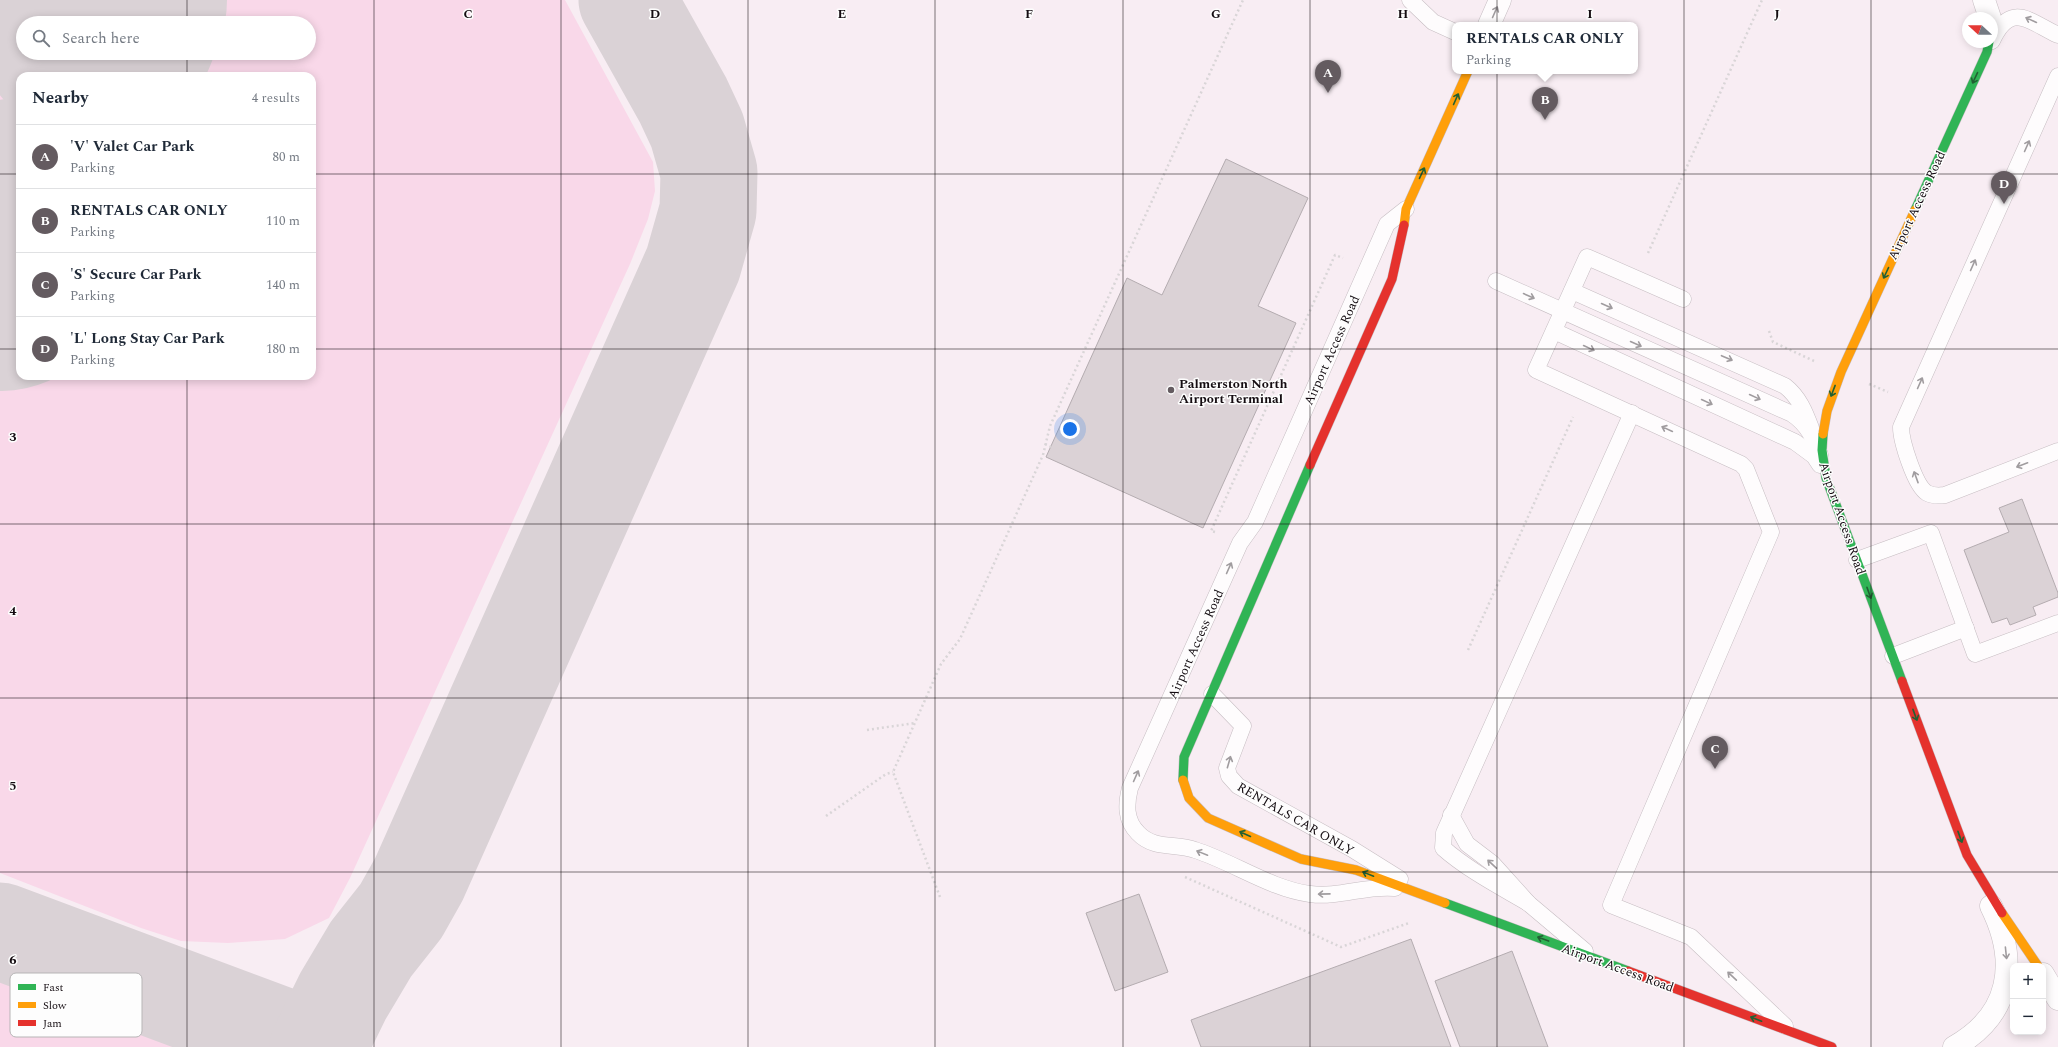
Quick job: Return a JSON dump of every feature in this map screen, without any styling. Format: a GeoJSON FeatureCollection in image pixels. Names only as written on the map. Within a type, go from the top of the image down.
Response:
{"type":"FeatureCollection","features":[{"type":"Feature","properties":{"kind":"street"},"geometry":{"type":"LineString","coordinates":[[1490,22],[1500,0]]}},
{"type":"Feature","properties":{"kind":"street"},"geometry":{"type":"LineString","coordinates":[[1984,0],[1988,12]]}},
{"type":"Feature","properties":{"kind":"street","name":"Airport Access Road"},"geometry":{"type":"LineString","coordinates":[[1988,48],[1841,372],[1827,408],[1822,443],[1822,460],[1826,478],[1967,855],[1978,878],[2023,941],[2036,963]]}},
{"type":"Feature","properties":{"kind":"street","name":"Airport Access Road"},"geometry":{"type":"LineString","coordinates":[[1467,74],[1406,209],[1400,248],[1392,279],[1269,557],[1184,757],[1182,782],[1187,796],[1196,809],[1208,818],[1301,859],[1356,870],[1591,956],[1832,1047]]}},
{"type":"Feature","properties":{"kind":"street"},"geometry":{"type":"LineString","coordinates":[[1954,1047],[1980,1030],[1991,1017],[2000,999],[2006,980],[2007,960],[2001,926],[1978,878]]}},
{"type":"Feature","properties":{"kind":"street"},"geometry":{"type":"LineString","coordinates":[[2046,979],[2058,999]]}},
{"type":"Feature","properties":{"kind":"lane"},"geometry":{"type":"LineString","coordinates":[[1410,0],[1433,22],[1452,31]]}},
{"type":"Feature","properties":{"kind":"lane"},"geometry":{"type":"LineString","coordinates":[[1998,29],[2001,24],[2021,16],[2030,19],[2058,35]]}},
{"type":"Feature","properties":{"kind":"lane"},"geometry":{"type":"LineString","coordinates":[[2058,76],[1904,419],[1901,436],[1919,484],[1926,493],[1938,496],[1945,495],[2058,451]]}},
{"type":"Feature","properties":{"kind":"lane","name":"Airport Access Road"},"geometry":{"type":"LineString","coordinates":[[1404,888],[1384,887],[1326,895],[1292,890],[1194,850],[1161,846],[1146,840],[1132,825],[1127,814],[1126,802],[1130,788],[1240,543],[1256,522],[1387,224],[1406,209]]}},
{"type":"Feature","properties":{"kind":"lane"},"geometry":{"type":"LineString","coordinates":[[1683,299],[1587,257],[1536,370],[1734,460],[1746,469],[1771,532],[1611,905],[1691,937],[1791,1032]]}},
{"type":"Feature","properties":{"kind":"lane"},"geometry":{"type":"LineString","coordinates":[[1496,281],[1792,414],[1800,419],[1815,441]]}},
{"type":"Feature","properties":{"kind":"lane"},"geometry":{"type":"LineString","coordinates":[[1572,291],[1785,386],[1792,391],[1800,402],[1822,460]]}},
{"type":"Feature","properties":{"kind":"lane"},"geometry":{"type":"LineString","coordinates":[[1554,331],[1795,442],[1814,456],[1826,478]]}},
{"type":"Feature","properties":{"kind":"lane"},"geometry":{"type":"LineString","coordinates":[[1528,902],[1463,865],[1443,848],[1444,833],[1632,413]]}},
{"type":"Feature","properties":{"kind":"lane"},"geometry":{"type":"LineString","coordinates":[[1857,560],[1931,533],[1975,654],[2058,623]]}},
{"type":"Feature","properties":{"kind":"lane"},"geometry":{"type":"LineString","coordinates":[[1893,656],[1966,628]]}},
{"type":"Feature","properties":{"kind":"lane","name":"RENTALS CAR ONLY"},"geometry":{"type":"LineString","coordinates":[[1212,694],[1243,726],[1227,768],[1232,781],[1238,786],[1352,849],[1428,897]]}},
{"type":"Feature","properties":{"kind":"lane"},"geometry":{"type":"LineString","coordinates":[[1451,815],[1467,844],[1492,863],[1528,902],[1591,956]]}},
{"type":"Feature","properties":{"kind":"path"},"geometry":{"type":"LineString","coordinates":[[940,897],[893,772],[941,664],[960,639],[1043,455],[1053,419],[1243,0]]}},
{"type":"Feature","properties":{"kind":"path"},"geometry":{"type":"LineString","coordinates":[[1645,259],[1762,0]]}},
{"type":"Feature","properties":{"kind":"path"},"geometry":{"type":"LineString","coordinates":[[1769,331],[1774,342],[1815,361]]}},
{"type":"Feature","properties":{"kind":"path"},"geometry":{"type":"LineString","coordinates":[[1864,382],[1893,394]]}},
{"type":"Feature","properties":{"kind":"path"},"geometry":{"type":"LineString","coordinates":[[1468,650],[1574,414]]}},
{"type":"Feature","properties":{"kind":"path"},"geometry":{"type":"LineString","coordinates":[[1045,444],[1051,447]]}},
{"type":"Feature","properties":{"kind":"path"},"geometry":{"type":"LineString","coordinates":[[867,730],[915,723]]}},
{"type":"Feature","properties":{"kind":"path"},"geometry":{"type":"LineString","coordinates":[[826,816],[886,774],[893,772]]}},
{"type":"Feature","properties":{"kind":"path"},"geometry":{"type":"LineString","coordinates":[[1182,876],[1341,947],[1412,922]]}},
{"type":"Feature","properties":{"kind":"shaded area"},"geometry":{"type":"Polygon","coordinates":[[[0,0],[565,0],[653,162],[655,191],[648,219],[630,264],[350,878],[329,918],[285,939],[228,943],[181,941],[141,928],[0,873],[0,0]]]}},
{"type":"Feature","properties":{"kind":"shaded area"},"geometry":{"type":"Polygon","coordinates":[[[0,977],[10,981],[10,1037],[142,1037],[142,1033],[176,1047],[0,1047],[0,977]]]}},
{"type":"Feature","properties":{"kind":"building","name":"Palmerston North Airport Terminal"},"geometry":{"type":"Polygon","coordinates":[[[1226,159],[1308,198],[1258,306],[1296,323],[1203,528],[1046,457],[1127,278],[1162,295],[1226,159]]]}},
{"type":"Feature","properties":{"kind":"building"},"geometry":{"type":"Polygon","coordinates":[[[2022,499],[2058,593],[2058,597],[2033,607],[2036,615],[2010,625],[2007,618],[1992,623],[1964,550],[2009,532],[1999,508],[2022,499]]]}},
{"type":"Feature","properties":{"kind":"building"},"geometry":{"type":"Polygon","coordinates":[[[1139,894],[1168,972],[1115,991],[1086,913],[1139,894]]]}},
{"type":"Feature","properties":{"kind":"building"},"geometry":{"type":"Polygon","coordinates":[[[1411,939],[1451,1047],[1201,1047],[1191,1020],[1411,939]]]}},
{"type":"Feature","properties":{"kind":"building"},"geometry":{"type":"Polygon","coordinates":[[[1512,951],[1548,1047],[1460,1047],[1435,981],[1512,951]]]}},
{"type":"Feature","properties":{"kind":"taxiway"},"geometry":{"type":"LineString","coordinates":[[318,1047],[343,996],[371,949],[401,911],[419,879],[693,264],[708,211],[709,172],[697,130],[683,100],[627,0]]}},
{"type":"Feature","properties":{"kind":"taxiway"},"geometry":{"type":"LineString","coordinates":[[0,931],[113,973]]}},
{"type":"Feature","properties":{"kind":"taxiway"},"geometry":{"type":"LineString","coordinates":[[142,984],[311,1047]]}},
{"type":"Feature","properties":{"kind":"runway"},"geometry":{"type":"LineString","coordinates":[[100,16],[106,0]]}},
{"type":"Feature","properties":{"kind":"runway"},"geometry":{"type":"LineString","coordinates":[[0,270],[16,229]]}},
{"type":"Feature","properties":{"kind":"traffic: fast"},"geometry":{"type":"LineString","coordinates":[[1915,210],[1988,48]]}},
{"type":"Feature","properties":{"kind":"traffic: fast"},"geometry":{"type":"LineString","coordinates":[[1823,434],[1822,450],[1826,478],[1902,681]]}},
{"type":"Feature","properties":{"kind":"traffic: fast"},"geometry":{"type":"LineString","coordinates":[[1183,780],[1184,757],[1310,465]]}},
{"type":"Feature","properties":{"kind":"traffic: fast"},"geometry":{"type":"LineString","coordinates":[[1445,903],[1628,971]]}},
{"type":"Feature","properties":{"kind":"traffic: slow"},"geometry":{"type":"LineString","coordinates":[[1404,225],[1406,209],[1467,74]]}},
{"type":"Feature","properties":{"kind":"traffic: slow"},"geometry":{"type":"LineString","coordinates":[[1823,434],[1827,411],[1841,372],[1915,210]]}},
{"type":"Feature","properties":{"kind":"traffic: slow"},"geometry":{"type":"LineString","coordinates":[[1183,780],[1189,798],[1208,818],[1301,859],[1356,870],[1445,903]]}},
{"type":"Feature","properties":{"kind":"traffic: slow"},"geometry":{"type":"LineString","coordinates":[[2002,913],[2036,963]]}},
{"type":"Feature","properties":{"kind":"traffic: jam"},"geometry":{"type":"LineString","coordinates":[[1310,465],[1392,279],[1404,225]]}},
{"type":"Feature","properties":{"kind":"traffic: jam"},"geometry":{"type":"LineString","coordinates":[[1902,681],[1967,855],[2002,913]]}},
{"type":"Feature","properties":{"kind":"traffic: jam"},"geometry":{"type":"LineString","coordinates":[[1628,971],[1832,1047]]}},
{"type":"Feature","properties":{"kind":"place","name":"'V' Valet Car Park"},"geometry":{"type":"Point","coordinates":[1328,93]}},
{"type":"Feature","properties":{"kind":"place","name":"RENTALS CAR ONLY"},"geometry":{"type":"Point","coordinates":[1545,120]}},
{"type":"Feature","properties":{"kind":"place","name":"'L' Long Stay Car Park"},"geometry":{"type":"Point","coordinates":[2004,204]}},
{"type":"Feature","properties":{"kind":"place","name":"Palmerston North Airport Terminal"},"geometry":{"type":"Point","coordinates":[1171,390]}},
{"type":"Feature","properties":{"kind":"place","name":"'S' Secure Car Park"},"geometry":{"type":"Point","coordinates":[1715,769]}}]}
